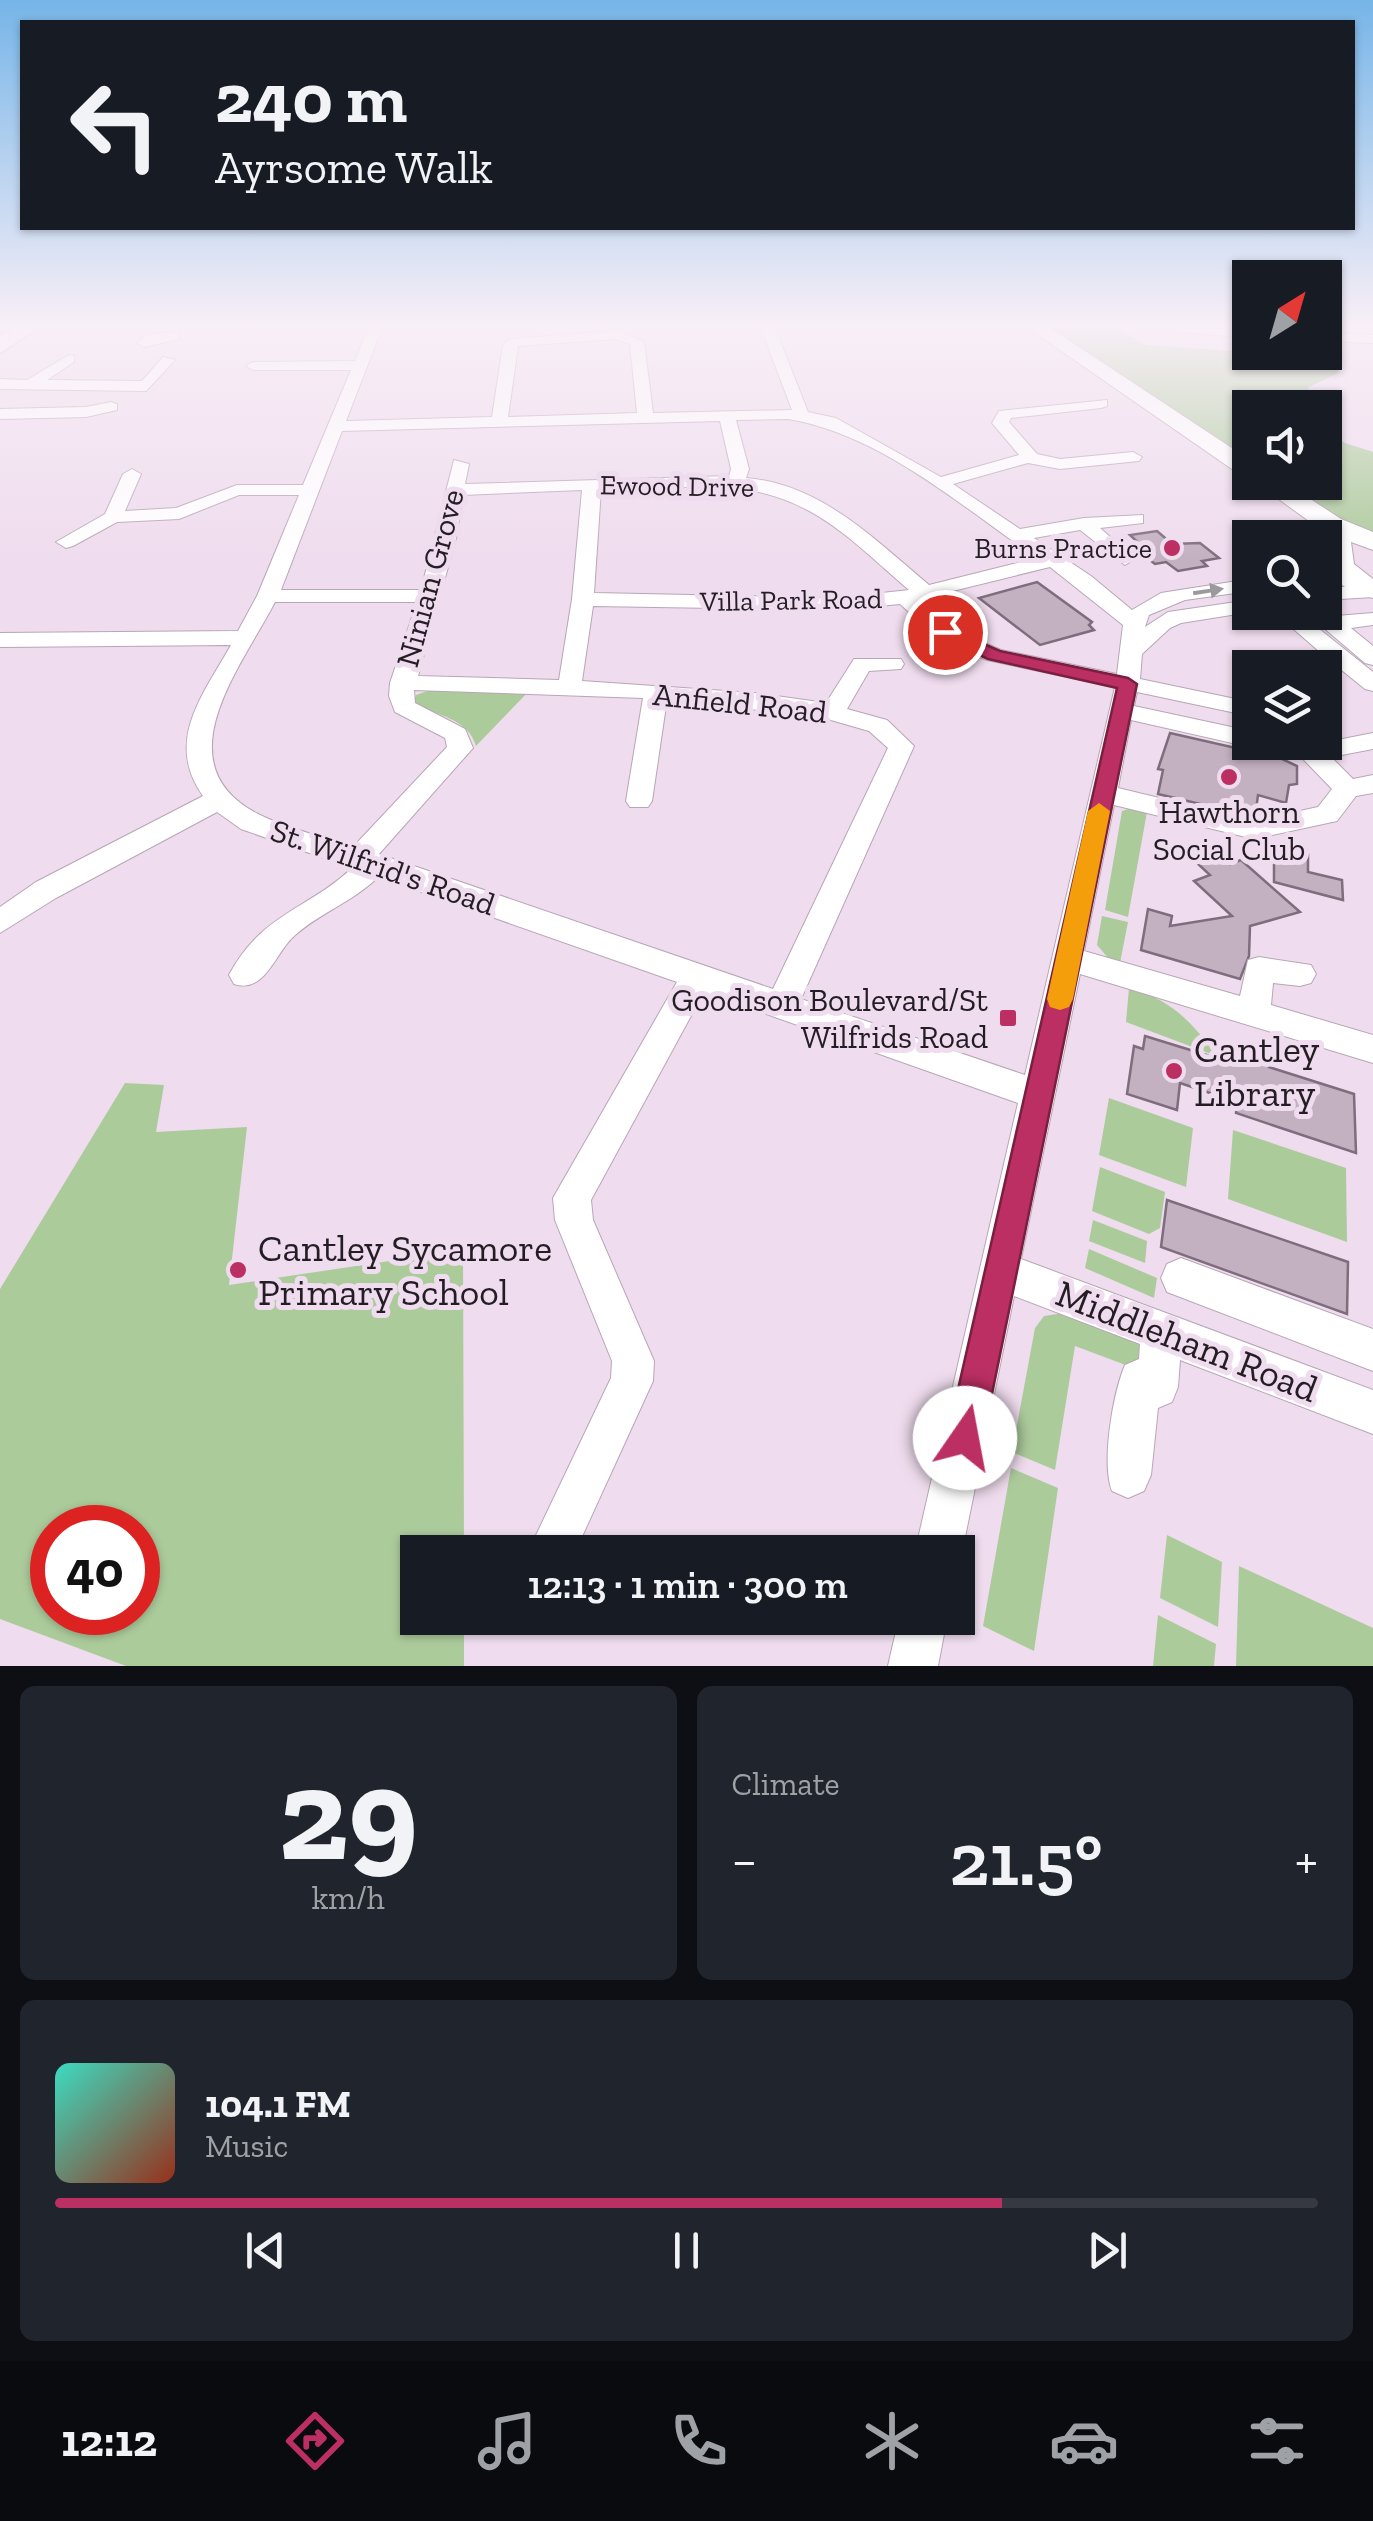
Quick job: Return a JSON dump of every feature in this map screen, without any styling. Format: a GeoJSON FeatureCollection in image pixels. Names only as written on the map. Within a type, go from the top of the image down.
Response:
{"type":"FeatureCollection","features":[{"type":"Feature","properties":{"kind":"main road"},"geometry":{"type":"LineString","coordinates":[[1153,406],[1232,459]]}},
{"type":"Feature","properties":{"kind":"main road"},"geometry":{"type":"LineString","coordinates":[[1295,500],[1325,520]]}},
{"type":"Feature","properties":{"kind":"main road"},"geometry":{"type":"LineString","coordinates":[[1342,530],[1373,544]]}},
{"type":"Feature","properties":{"kind":"main road"},"geometry":{"type":"LineString","coordinates":[[1342,557],[1350,548],[1373,544]]}},
{"type":"Feature","properties":{"kind":"main road"},"geometry":{"type":"LineString","coordinates":[[1342,568],[1373,590]]}},
{"type":"Feature","properties":{"kind":"street"},"geometry":{"type":"LineString","coordinates":[[0,922],[46,890],[219,799],[205,784],[194,746],[205,709],[268,596],[343,406]]}},
{"type":"Feature","properties":{"kind":"street"},"geometry":{"type":"LineString","coordinates":[[500,422],[502,406]]}},
{"type":"Feature","properties":{"kind":"street"},"geometry":{"type":"LineString","coordinates":[[644,406],[646,418]]}},
{"type":"Feature","properties":{"kind":"street"},"geometry":{"type":"LineString","coordinates":[[798,415],[800,406]]}},
{"type":"Feature","properties":{"kind":"street"},"geometry":{"type":"LineString","coordinates":[[1028,458],[1028,452],[1000,423],[1005,414],[1077,406]]}},
{"type":"Feature","properties":{"kind":"street"},"geometry":{"type":"LineString","coordinates":[[0,414],[86,412],[111,407]]}},
{"type":"Feature","properties":{"kind":"street"},"geometry":{"type":"LineString","coordinates":[[335,426],[798,415],[836,424],[940,482],[1053,560],[1115,595],[1150,603],[1232,588]]}},
{"type":"Feature","properties":{"kind":"street"},"geometry":{"type":"LineString","coordinates":[[727,416],[740,468],[736,482]]}},
{"type":"Feature","properties":{"kind":"street"},"geometry":{"type":"LineString","coordinates":[[940,482],[1028,458],[1060,464],[1132,458]]}},
{"type":"Feature","properties":{"kind":"street","name":"Ninian Grove"},"geometry":{"type":"LineString","coordinates":[[366,861],[460,748],[456,734],[404,707],[402,682],[429,596],[460,464]]}},
{"type":"Feature","properties":{"kind":"street"},"geometry":{"type":"LineString","coordinates":[[114,517],[132,474]]}},
{"type":"Feature","properties":{"kind":"street","name":"Ewood Drive"},"geometry":{"type":"LineString","coordinates":[[454,491],[736,482],[779,490],[828,511],[916,595],[931,624],[966,645],[995,655],[1129,667]]}},
{"type":"Feature","properties":{"kind":"street"},"geometry":{"type":"LineString","coordinates":[[569,689],[583,599],[592,484]]}},
{"type":"Feature","properties":{"kind":"street"},"geometry":{"type":"LineString","coordinates":[[66,542],[114,517],[178,512],[237,490],[312,490]]}},
{"type":"Feature","properties":{"kind":"street"},"geometry":{"type":"LineString","coordinates":[[1018,536],[1136,519]]}},
{"type":"Feature","properties":{"kind":"street"},"geometry":{"type":"LineString","coordinates":[[1084,524],[1125,559]]}},
{"type":"Feature","properties":{"kind":"street","name":"Villa Park Road"},"geometry":{"type":"LineString","coordinates":[[583,599],[819,604],[916,595],[1053,560]]}},
{"type":"Feature","properties":{"kind":"street"},"geometry":{"type":"LineString","coordinates":[[1084,580],[1129,667],[1232,728]]}},
{"type":"Feature","properties":{"kind":"street"},"geometry":{"type":"LineString","coordinates":[[1342,593],[1373,590]]}},
{"type":"Feature","properties":{"kind":"street"},"geometry":{"type":"LineString","coordinates":[[268,596],[429,596]]}},
{"type":"Feature","properties":{"kind":"street"},"geometry":{"type":"LineString","coordinates":[[942,1535],[1040,1095],[1129,667],[1150,603]]}},
{"type":"Feature","properties":{"kind":"street"},"geometry":{"type":"LineString","coordinates":[[1129,667],[1162,623],[1232,609]]}},
{"type":"Feature","properties":{"kind":"street"},"geometry":{"type":"LineString","coordinates":[[1342,618],[1373,619]]}},
{"type":"Feature","properties":{"kind":"street"},"geometry":{"type":"LineString","coordinates":[[1306,630],[1373,684]]}},
{"type":"Feature","properties":{"kind":"street"},"geometry":{"type":"LineString","coordinates":[[1338,630],[1373,658]]}},
{"type":"Feature","properties":{"kind":"street"},"geometry":{"type":"LineString","coordinates":[[0,640],[247,638]]}},
{"type":"Feature","properties":{"kind":"street"},"geometry":{"type":"LineString","coordinates":[[833,712],[862,664],[893,664]]}},
{"type":"Feature","properties":{"kind":"street"},"geometry":{"type":"LineString","coordinates":[[1129,667],[1232,703]]}},
{"type":"Feature","properties":{"kind":"street","name":"Anfield Road"},"geometry":{"type":"LineString","coordinates":[[402,682],[751,698],[833,712],[888,728],[898,736],[901,746],[782,1006]]}},
{"type":"Feature","properties":{"kind":"street"},"geometry":{"type":"LineString","coordinates":[[639,802],[656,693]]}},
{"type":"Feature","properties":{"kind":"street"},"geometry":{"type":"LineString","coordinates":[[1342,747],[1373,741]]}},
{"type":"Feature","properties":{"kind":"street"},"geometry":{"type":"LineString","coordinates":[[1103,793],[1254,830],[1326,814],[1360,786],[1323,760]]}},
{"type":"Feature","properties":{"kind":"street","name":"St. Wilfrid's Road"},"geometry":{"type":"LineString","coordinates":[[219,799],[252,822],[1040,1095]]}},
{"type":"Feature","properties":{"kind":"street"},"geometry":{"type":"LineString","coordinates":[[245,975],[282,928],[355,882],[366,861]]}},
{"type":"Feature","properties":{"kind":"street"},"geometry":{"type":"LineString","coordinates":[[1068,958],[1373,1049]]}},
{"type":"Feature","properties":{"kind":"street"},"geometry":{"type":"LineString","coordinates":[[1254,1014],[1259,970],[1300,974]]}},
{"type":"Feature","properties":{"kind":"street"},"geometry":{"type":"LineString","coordinates":[[560,1535],[632,1381],[633,1361],[574,1220],[572,1198],[698,976]]}},
{"type":"Feature","properties":{"kind":"street","name":"Middleham Road"},"geometry":{"type":"LineString","coordinates":[[1001,1271],[1373,1412]]}},
{"type":"Feature","properties":{"kind":"street"},"geometry":{"type":"LineString","coordinates":[[1181,1278],[1373,1350]]}},
{"type":"Feature","properties":{"kind":"street"},"geometry":{"type":"LineString","coordinates":[[1128,1475],[1140,1380],[1157,1387],[1162,1332]]}},
{"type":"Feature","properties":{"kind":"street"},"geometry":{"type":"LineString","coordinates":[[913,1666],[919,1635]]}},
{"type":"Feature","properties":{"kind":"green space"},"geometry":{"type":"Polygon","coordinates":[[[1154,406],[1232,406],[1232,458],[1154,406]]]}},
{"type":"Feature","properties":{"kind":"green space"},"geometry":{"type":"Polygon","coordinates":[[[1342,441],[1373,452],[1373,536],[1302,500],[1342,500],[1342,441]]]}},
{"type":"Feature","properties":{"kind":"green space"},"geometry":{"type":"Polygon","coordinates":[[[433,689],[530,690],[476,746],[459,724],[413,703],[416,695],[433,689]]]}},
{"type":"Feature","properties":{"kind":"green space"},"geometry":{"type":"Polygon","coordinates":[[[1132,808],[1147,812],[1128,917],[1105,910],[1122,811],[1132,808]]]}},
{"type":"Feature","properties":{"kind":"green space"},"geometry":{"type":"Polygon","coordinates":[[[1102,916],[1128,922],[1120,963],[1109,959],[1097,945],[1102,916]]]}},
{"type":"Feature","properties":{"kind":"green space"},"geometry":{"type":"Polygon","coordinates":[[[1129,988],[1170,1006],[1219,1057],[1126,1022],[1129,988]]]}},
{"type":"Feature","properties":{"kind":"green space"},"geometry":{"type":"Polygon","coordinates":[[[125,1083],[164,1085],[156,1132],[247,1127],[229,1285],[463,1250],[464,1535],[400,1535],[400,1635],[464,1635],[464,1666],[126,1666],[43,1635],[160,1635],[160,1505],[30,1505],[30,1630],[0,1619],[0,1289],[125,1083]]]}},
{"type":"Feature","properties":{"kind":"green space"},"geometry":{"type":"Polygon","coordinates":[[[1109,1098],[1193,1128],[1186,1187],[1099,1155],[1109,1098]]]}},
{"type":"Feature","properties":{"kind":"green space"},"geometry":{"type":"Polygon","coordinates":[[[1233,1130],[1346,1168],[1347,1242],[1228,1199],[1233,1130]]]}},
{"type":"Feature","properties":{"kind":"green space"},"geometry":{"type":"Polygon","coordinates":[[[1100,1167],[1165,1192],[1160,1228],[1149,1234],[1092,1211],[1100,1167]]]}},
{"type":"Feature","properties":{"kind":"green space"},"geometry":{"type":"Polygon","coordinates":[[[1093,1220],[1147,1241],[1145,1263],[1089,1241],[1093,1220]]]}},
{"type":"Feature","properties":{"kind":"green space"},"geometry":{"type":"Polygon","coordinates":[[[1089,1249],[1157,1278],[1154,1298],[1085,1268],[1089,1249]]]}},
{"type":"Feature","properties":{"kind":"green space"},"geometry":{"type":"Polygon","coordinates":[[[1064,1313],[1145,1341],[1139,1370],[1075,1346],[1055,1470],[1012,1452],[1035,1328],[1044,1316],[1064,1313]]]}},
{"type":"Feature","properties":{"kind":"green space"},"geometry":{"type":"Polygon","coordinates":[[[1011,1468],[1058,1488],[1034,1651],[983,1626],[1011,1468]]]}},
{"type":"Feature","properties":{"kind":"green space"},"geometry":{"type":"Polygon","coordinates":[[[1167,1535],[1222,1562],[1218,1627],[1160,1598],[1167,1535]]]}},
{"type":"Feature","properties":{"kind":"green space"},"geometry":{"type":"Polygon","coordinates":[[[1239,1566],[1373,1628],[1373,1666],[1236,1666],[1239,1566]]]}},
{"type":"Feature","properties":{"kind":"green space"},"geometry":{"type":"Polygon","coordinates":[[[1158,1615],[1216,1644],[1214,1666],[1153,1666],[1158,1615]]]}},
{"type":"Feature","properties":{"kind":"building","name":"Burns Practice"},"geometry":{"type":"Polygon","coordinates":[[[1157,531],[1172,544],[1200,543],[1219,558],[1202,561],[1207,566],[1178,571],[1166,562],[1155,564],[1135,549],[1143,547],[1130,535],[1157,531]]]}},
{"type":"Feature","properties":{"kind":"building"},"geometry":{"type":"Polygon","coordinates":[[[1037,582],[1092,622],[1089,625],[1094,630],[1040,645],[979,598],[1037,582]]]}},
{"type":"Feature","properties":{"kind":"building","name":"Hawthorn Social Club"},"geometry":{"type":"Polygon","coordinates":[[[1170,733],[1232,747],[1232,760],[1284,760],[1297,766],[1297,784],[1289,785],[1286,803],[1258,795],[1256,810],[1239,805],[1238,813],[1158,794],[1163,770],[1158,769],[1170,733]]]}},
{"type":"Feature","properties":{"kind":"building"},"geometry":{"type":"Polygon","coordinates":[[[1286,844],[1308,854],[1308,872],[1342,880],[1343,900],[1274,882],[1274,848],[1286,844]]]}},
{"type":"Feature","properties":{"kind":"building"},"geometry":{"type":"Polygon","coordinates":[[[1219,855],[1230,864],[1241,860],[1300,912],[1250,926],[1249,956],[1240,979],[1141,950],[1148,909],[1172,916],[1170,926],[1232,916],[1194,881],[1210,875],[1197,863],[1219,855]]]}},
{"type":"Feature","properties":{"kind":"building"},"geometry":{"type":"Polygon","coordinates":[[[1145,1036],[1239,1065],[1241,1042],[1270,1051],[1269,1067],[1354,1094],[1356,1153],[1236,1113],[1237,1102],[1180,1083],[1177,1110],[1127,1094],[1134,1046],[1143,1049],[1145,1036]]]}},
{"type":"Feature","properties":{"kind":"building"},"geometry":{"type":"Polygon","coordinates":[[[1167,1200],[1348,1262],[1347,1314],[1161,1247],[1167,1200]]]}},
{"type":"Feature","properties":{"kind":"slow traffic"},"geometry":{"type":"LineString","coordinates":[[1060,999],[1099,811]]}},
{"type":"Feature","properties":{"kind":"place","name":"Burns Practice"},"geometry":{"type":"Point","coordinates":[1172,548]}},
{"type":"Feature","properties":{"kind":"place","name":"Hawthorn Social Club"},"geometry":{"type":"Point","coordinates":[1229,777]}},
{"type":"Feature","properties":{"kind":"place","name":"Goodison Boulevard/St Wilfrids Road"},"geometry":{"type":"Point","coordinates":[1008,1018]}},
{"type":"Feature","properties":{"kind":"place","name":"Cantley Library"},"geometry":{"type":"Point","coordinates":[1174,1071]}},
{"type":"Feature","properties":{"kind":"place","name":"Cantley Sycamore Primary School"},"geometry":{"type":"Point","coordinates":[238,1270]}},
{"type":"Feature","properties":{"kind":"route"},"geometry":{"type":"LineString","coordinates":[[945,632],[966,645],[995,655],[1128,684],[965,1438]]}}]}
